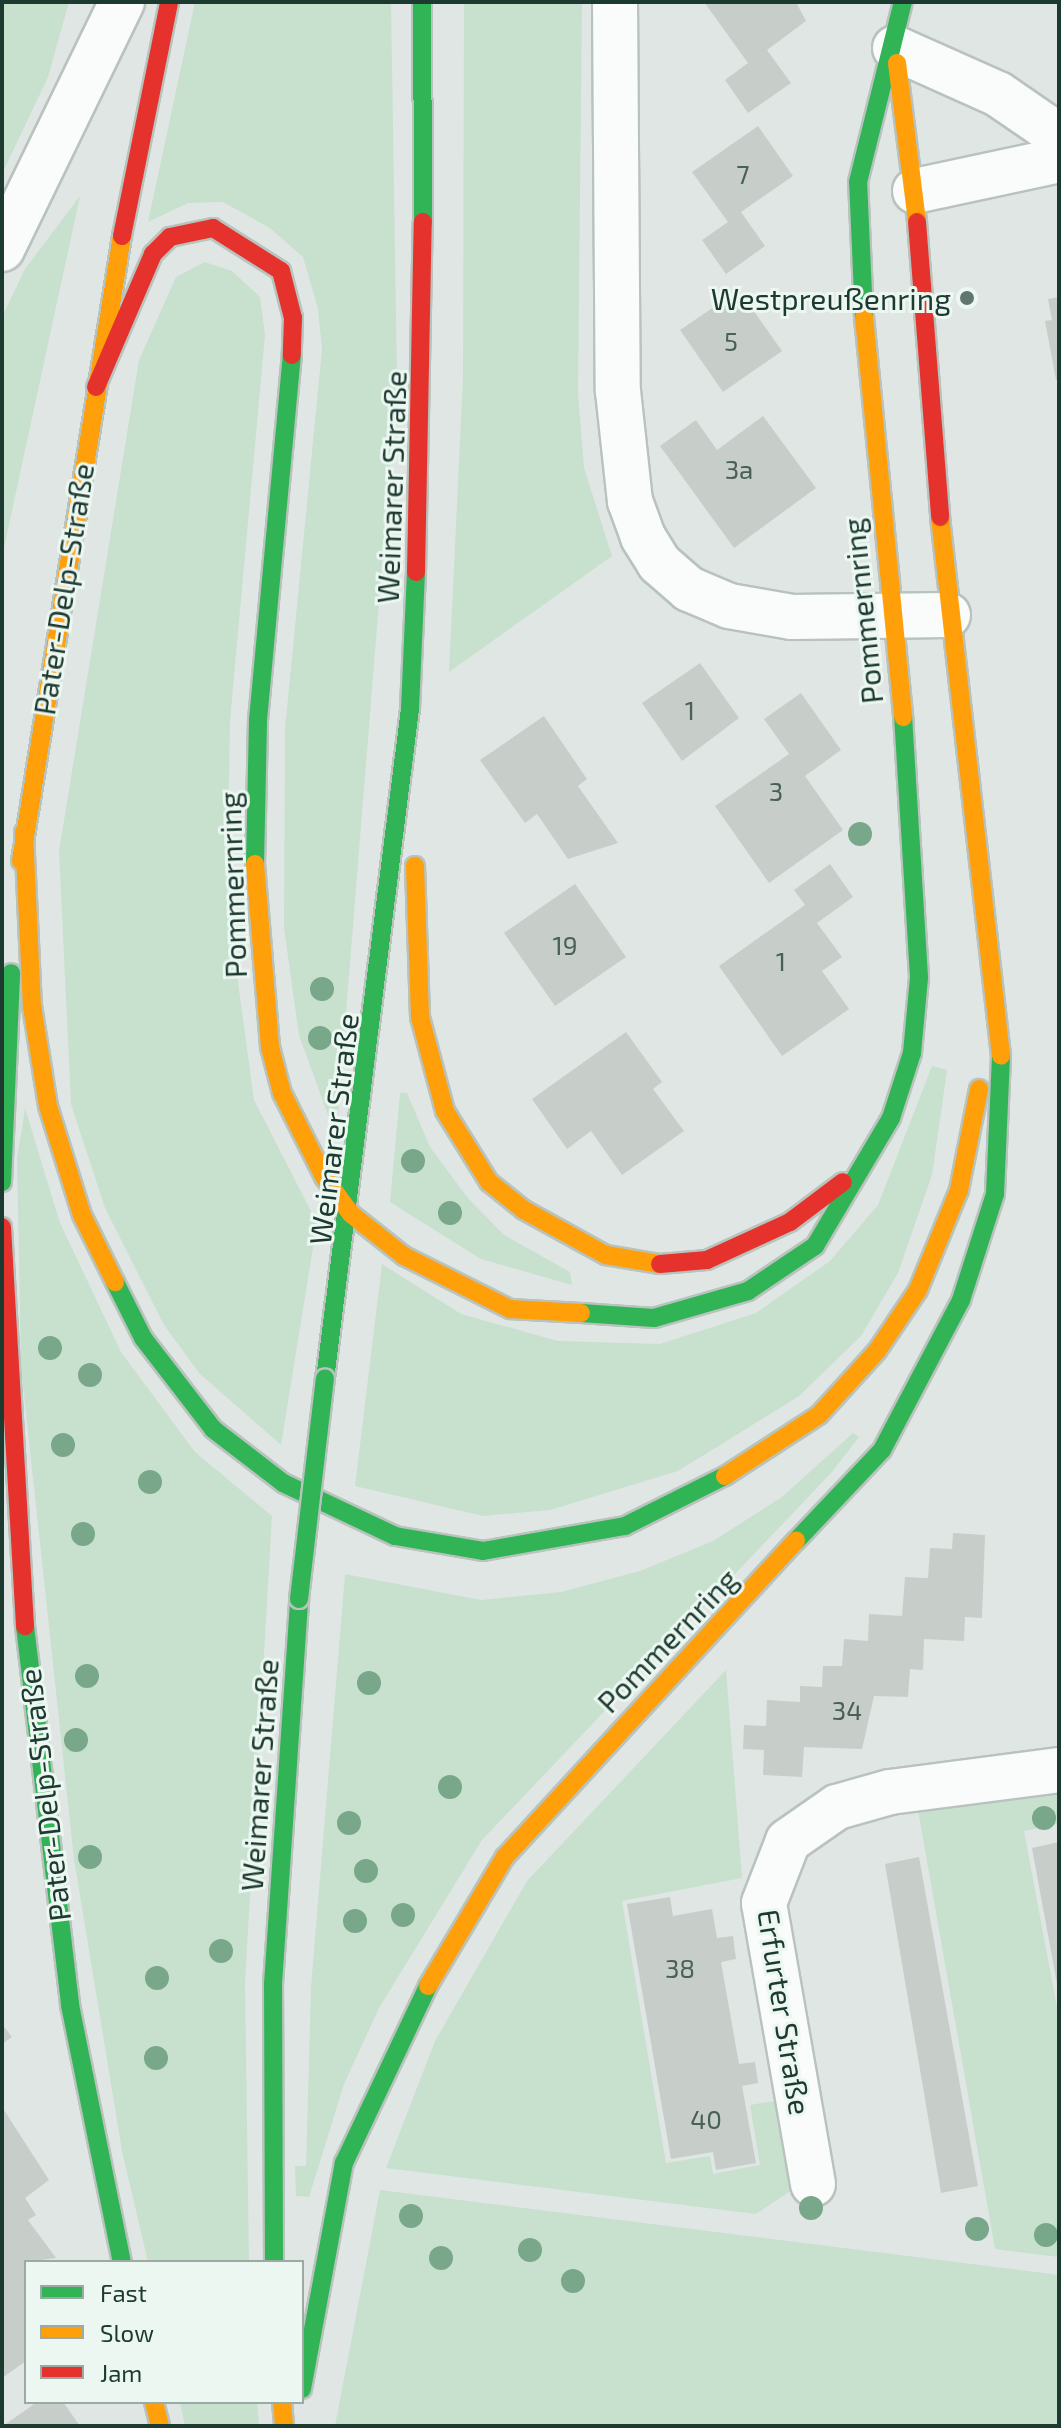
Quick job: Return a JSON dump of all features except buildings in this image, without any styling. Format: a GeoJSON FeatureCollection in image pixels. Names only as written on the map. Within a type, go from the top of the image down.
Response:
{"type":"FeatureCollection","features":[{"type":"Feature","properties":{"kind":"street"},"geometry":{"type":"LineString","coordinates":[[2,249],[122,2]]}},
{"type":"Feature","properties":{"kind":"street","name":"Pater-Delp-Straße"},"geometry":{"type":"LineString","coordinates":[[2,1182],[5,1039],[24,832],[96,387],[169,2]]}},
{"type":"Feature","properties":{"kind":"street","name":"Weimarer Straße"},"geometry":{"type":"LineString","coordinates":[[274,2260],[273,1984],[299,1599],[325,1379],[351,1214],[410,709],[424,376],[422,2]]}},
{"type":"Feature","properties":{"kind":"street"},"geometry":{"type":"LineString","coordinates":[[615,2],[618,391],[630,501],[643,537],[689,589],[729,606],[890,621],[948,615]]}},
{"type":"Feature","properties":{"kind":"street","name":"Pommernring"},"geometry":{"type":"LineString","coordinates":[[96,387],[153,254],[170,237],[213,228],[281,271],[293,318],[291,383],[258,720],[254,906],[270,1047],[282,1093],[351,1214],[429,1271],[510,1309],[654,1318],[748,1291],[784,1271],[815,1246],[868,1164],[912,1053],[919,977],[914,831],[890,621],[856,235],[858,182],[895,48],[903,2]]}},
{"type":"Feature","properties":{"kind":"street"},"geometry":{"type":"LineString","coordinates":[[895,48],[998,94],[1059,136]]}},
{"type":"Feature","properties":{"kind":"street","name":"Pommernring"},"geometry":{"type":"LineString","coordinates":[[304,2378],[344,2163],[444,1951],[505,1857],[555,1798],[882,1450],[961,1300],[995,1194],[1003,1072],[981,919],[948,615],[915,191],[895,48]]}},
{"type":"Feature","properties":{"kind":"street"},"geometry":{"type":"LineString","coordinates":[[915,191],[1059,160]]}},
{"type":"Feature","properties":{"kind":"street"},"geometry":{"type":"LineString","coordinates":[[410,709],[420,1017],[445,1111],[489,1182],[570,1241],[658,1264],[740,1248],[790,1222],[868,1164]]}},
{"type":"Feature","properties":{"kind":"street","name":"Pommernring"},"geometry":{"type":"LineString","coordinates":[[24,832],[32,1006],[48,1106],[82,1215],[143,1338],[213,1429],[283,1483],[395,1536],[483,1551],[625,1526],[692,1498],[819,1415],[877,1351],[918,1290],[959,1190],[983,1068],[981,919]]}},
{"type":"Feature","properties":{"kind":"street","name":"Pater-Delp-Straße"},"geometry":{"type":"LineString","coordinates":[[2,1227],[5,1426],[31,1705],[70,2005],[122,2260]]}},
{"type":"Feature","properties":{"kind":"street"},"geometry":{"type":"LineString","coordinates":[[5,1668],[31,1705]]}},
{"type":"Feature","properties":{"kind":"street","name":"Erfurter Straße"},"geometry":{"type":"LineString","coordinates":[[813,2184],[764,1903],[788,1841],[837,1807],[890,1792],[1059,1770]]}},
{"type":"Feature","properties":{"kind":"street"},"geometry":{"type":"LineString","coordinates":[[154,2404],[160,2426]]}},
{"type":"Feature","properties":{"kind":"street"},"geometry":{"type":"LineString","coordinates":[[282,2404],[284,2426]]}},
{"type":"Feature","properties":{"kind":"street"},"geometry":{"type":"LineString","coordinates":[[296,2426],[300,2404]]}},
{"type":"Feature","properties":{"kind":"green space"},"geometry":{"type":"Polygon","coordinates":[[[2,2],[69,2],[48,77],[2,174],[2,2]]]}},
{"type":"Feature","properties":{"kind":"green space"},"geometry":{"type":"Polygon","coordinates":[[[195,2],[391,2],[397,378],[336,1137],[299,1035],[284,928],[285,729],[322,349],[318,309],[303,257],[270,228],[223,202],[188,203],[148,222],[195,2]]]}},
{"type":"Feature","properties":{"kind":"green space"},"geometry":{"type":"Polygon","coordinates":[[[464,2],[582,2],[578,393],[584,468],[612,556],[449,672],[463,377],[464,2]]]}},
{"type":"Feature","properties":{"kind":"green space"},"geometry":{"type":"Polygon","coordinates":[[[80,196],[2,557],[2,317],[25,269],[80,196]]]}},
{"type":"Feature","properties":{"kind":"green space"},"geometry":{"type":"Polygon","coordinates":[[[205,262],[232,271],[260,297],[265,335],[230,721],[227,901],[254,1100],[317,1223],[281,1445],[200,1374],[164,1325],[105,1208],[71,1104],[59,851],[139,360],[176,277],[205,262]]]}},
{"type":"Feature","properties":{"kind":"green space"},"geometry":{"type":"Polygon","coordinates":[[[932,1066],[947,1070],[932,1175],[898,1273],[861,1336],[799,1396],[678,1471],[550,1510],[483,1516],[355,1486],[382,1264],[461,1314],[558,1341],[660,1344],[756,1313],[830,1261],[878,1205],[932,1066]]]}},
{"type":"Feature","properties":{"kind":"green space"},"geometry":{"type":"Polygon","coordinates":[[[400,1093],[407,1093],[430,1147],[467,1197],[504,1235],[570,1272],[572,1285],[481,1259],[390,1202],[400,1093]]]}},
{"type":"Feature","properties":{"kind":"green space"},"geometry":{"type":"Polygon","coordinates":[[[25,1108],[60,1223],[121,1352],[195,1452],[272,1516],[245,1982],[249,2260],[148,2260],[122,2151],[74,1859],[21,1367],[17,1159],[25,1108]]]}},
{"type":"Feature","properties":{"kind":"green space"},"geometry":{"type":"Polygon","coordinates":[[[853,1433],[859,1437],[832,1472],[482,1840],[379,2008],[344,2084],[309,2197],[296,2196],[295,2166],[306,2166],[311,1987],[345,1574],[481,1600],[561,1592],[640,1571],[713,1541],[782,1497],[853,1433]]]}},
{"type":"Feature","properties":{"kind":"green space"},"geometry":{"type":"Polygon","coordinates":[[[726,1670],[742,1878],[622,1901],[666,2163],[710,2156],[713,2174],[760,2165],[750,2105],[785,2099],[801,2184],[756,2214],[386,2168],[435,2041],[527,1881],[726,1670]]]}},
{"type":"Feature","properties":{"kind":"green space"},"geometry":{"type":"Polygon","coordinates":[[[1059,1789],[1059,1824],[1024,1831],[1059,2018],[1059,2257],[995,2249],[918,1810],[1059,1789]]]}},
{"type":"Feature","properties":{"kind":"green space"},"geometry":{"type":"Polygon","coordinates":[[[380,2190],[1059,2275],[1059,2426],[335,2426],[380,2190]]]}},
{"type":"Feature","properties":{"kind":"green space"},"geometry":{"type":"Polygon","coordinates":[[[180,2404],[257,2404],[259,2426],[185,2426],[180,2404]]]}},
{"type":"Feature","properties":{"kind":"traffic: fast"},"geometry":{"type":"LineString","coordinates":[[422,2],[423,222]]}},
{"type":"Feature","properties":{"kind":"traffic: fast"},"geometry":{"type":"LineString","coordinates":[[864,317],[858,182],[903,2]]}},
{"type":"Feature","properties":{"kind":"traffic: fast"},"geometry":{"type":"LineString","coordinates":[[255,864],[258,720],[292,355]]}},
{"type":"Feature","properties":{"kind":"traffic: fast"},"geometry":{"type":"LineString","coordinates":[[325,1379],[410,709],[416,572]]}},
{"type":"Feature","properties":{"kind":"traffic: fast"},"geometry":{"type":"LineString","coordinates":[[581,1313],[654,1318],[748,1291],[815,1246],[891,1118],[912,1053],[919,977],[903,717]]}},
{"type":"Feature","properties":{"kind":"traffic: fast"},"geometry":{"type":"LineString","coordinates":[[2,1182],[11,973]]}},
{"type":"Feature","properties":{"kind":"traffic: fast"},"geometry":{"type":"LineString","coordinates":[[796,1541],[882,1450],[961,1300],[995,1194],[1001,1056]]}},
{"type":"Feature","properties":{"kind":"traffic: fast"},"geometry":{"type":"LineString","coordinates":[[115,1282],[143,1338],[213,1429],[283,1483],[395,1536],[483,1551],[625,1526],[725,1476]]}},
{"type":"Feature","properties":{"kind":"traffic: fast"},"geometry":{"type":"LineString","coordinates":[[299,1599],[325,1379]]}},
{"type":"Feature","properties":{"kind":"traffic: fast"},"geometry":{"type":"LineString","coordinates":[[274,2260],[273,1984],[299,1599]]}},
{"type":"Feature","properties":{"kind":"traffic: fast"},"geometry":{"type":"LineString","coordinates":[[25,1626],[70,2005],[122,2260]]}},
{"type":"Feature","properties":{"kind":"traffic: fast"},"geometry":{"type":"LineString","coordinates":[[304,2378],[344,2163],[428,1986]]}},
{"type":"Feature","properties":{"kind":"traffic: slow"},"geometry":{"type":"LineString","coordinates":[[897,63],[917,222]]}},
{"type":"Feature","properties":{"kind":"traffic: slow"},"geometry":{"type":"LineString","coordinates":[[21,861],[122,236]]}},
{"type":"Feature","properties":{"kind":"traffic: slow"},"geometry":{"type":"LineString","coordinates":[[864,317],[903,717]]}},
{"type":"Feature","properties":{"kind":"traffic: slow"},"geometry":{"type":"LineString","coordinates":[[940,517],[1001,1056]]}},
{"type":"Feature","properties":{"kind":"traffic: slow"},"geometry":{"type":"LineString","coordinates":[[24,832],[32,1006],[48,1106],[82,1215],[115,1282]]}},
{"type":"Feature","properties":{"kind":"traffic: slow"},"geometry":{"type":"LineString","coordinates":[[255,864],[270,1047],[282,1093],[324,1177],[351,1214],[404,1256],[510,1309],[581,1313]]}},
{"type":"Feature","properties":{"kind":"traffic: slow"},"geometry":{"type":"LineString","coordinates":[[415,866],[420,1017],[445,1111],[489,1182],[524,1210],[606,1255],[660,1264]]}},
{"type":"Feature","properties":{"kind":"traffic: slow"},"geometry":{"type":"LineString","coordinates":[[725,1476],[819,1415],[877,1351],[918,1290],[959,1190],[979,1089]]}},
{"type":"Feature","properties":{"kind":"traffic: slow"},"geometry":{"type":"LineString","coordinates":[[428,1986],[505,1857],[796,1541]]}},
{"type":"Feature","properties":{"kind":"traffic: slow"},"geometry":{"type":"LineString","coordinates":[[154,2404],[160,2426]]}},
{"type":"Feature","properties":{"kind":"traffic: slow"},"geometry":{"type":"LineString","coordinates":[[282,2404],[284,2426]]}},
{"type":"Feature","properties":{"kind":"traffic: jam"},"geometry":{"type":"LineString","coordinates":[[122,236],[169,2]]}},
{"type":"Feature","properties":{"kind":"traffic: jam"},"geometry":{"type":"LineString","coordinates":[[416,572],[423,222]]}},
{"type":"Feature","properties":{"kind":"traffic: jam"},"geometry":{"type":"LineString","coordinates":[[917,222],[940,517]]}},
{"type":"Feature","properties":{"kind":"traffic: jam"},"geometry":{"type":"LineString","coordinates":[[96,387],[153,254],[170,237],[213,228],[281,271],[293,318],[292,355]]}},
{"type":"Feature","properties":{"kind":"traffic: jam"},"geometry":{"type":"LineString","coordinates":[[660,1264],[707,1260],[790,1222],[843,1182]]}},
{"type":"Feature","properties":{"kind":"traffic: jam"},"geometry":{"type":"LineString","coordinates":[[2,1227],[25,1626]]}},
{"type":"Feature","properties":{"kind":"place","name":"Westpreußenring"},"geometry":{"type":"Point","coordinates":[967,298]}}]}
